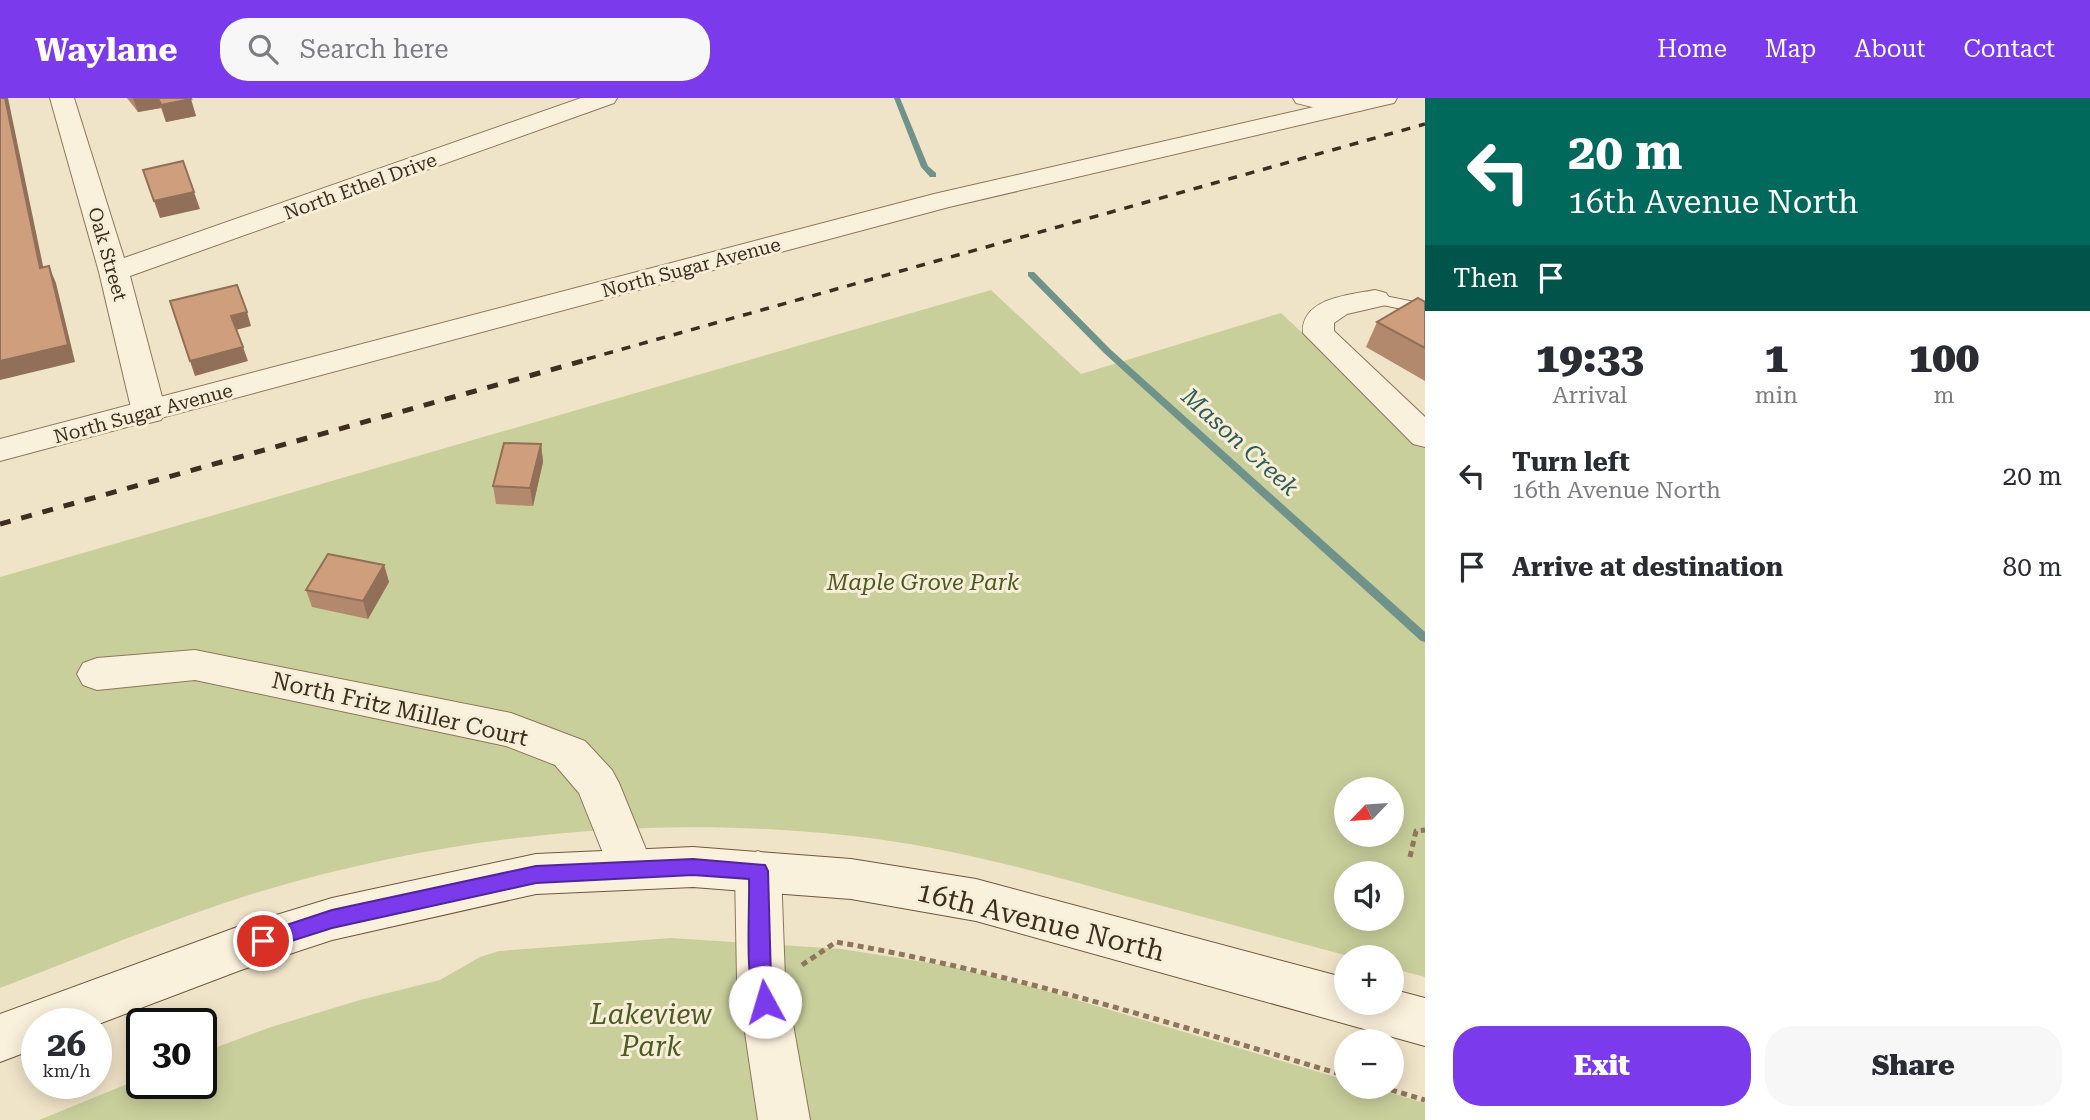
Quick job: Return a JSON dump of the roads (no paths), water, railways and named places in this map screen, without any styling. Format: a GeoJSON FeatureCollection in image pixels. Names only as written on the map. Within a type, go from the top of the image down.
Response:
{"type":"FeatureCollection","features":[{"type":"Feature","properties":{"kind":"street","name":"Oak Street"},"geometry":{"type":"LineString","coordinates":[[62,98],[114,272],[149,412]]}},
{"type":"Feature","properties":{"kind":"street","name":"North Ethel Drive"},"geometry":{"type":"LineString","coordinates":[[114,272],[604,98]]}},
{"type":"Feature","properties":{"kind":"street"},"geometry":{"type":"LineString","coordinates":[[1305,98],[1354,105]]}},
{"type":"Feature","properties":{"kind":"street","name":"North Sugar Avenue"},"geometry":{"type":"LineString","coordinates":[[0,450],[930,204],[1385,98]]}},
{"type":"Feature","properties":{"kind":"street"},"geometry":{"type":"LineString","coordinates":[[1375,299],[1337,307],[1318,320],[1319,333],[1425,436]]}},
{"type":"Feature","properties":{"kind":"street","name":"North Fritz Miller Court"},"geometry":{"type":"LineString","coordinates":[[97,674],[195,664],[511,730],[570,753],[597,783],[631,869]]}},
{"type":"Feature","properties":{"kind":"street","name":"16th Avenue North"},"geometry":{"type":"LineString","coordinates":[[0,1038],[240,948],[332,919],[536,874],[693,867],[851,879],[976,900],[1334,997]]}},
{"type":"Feature","properties":{"kind":"street"},"geometry":{"type":"LineString","coordinates":[[758,871],[761,979],[784,1120]]}},
{"type":"Feature","properties":{"kind":"street"},"geometry":{"type":"LineString","coordinates":[[1399,1015],[1425,1022]]}},
{"type":"Feature","properties":{"kind":"lane"},"geometry":{"type":"LineString","coordinates":[[1375,299],[1425,309]]}},
{"type":"Feature","properties":{"kind":"waterway","name":"Mason Creek"},"geometry":{"type":"LineString","coordinates":[[897,98],[925,167],[933,175]]}},
{"type":"Feature","properties":{"kind":"waterway","name":"Mason Creek"},"geometry":{"type":"LineString","coordinates":[[1031,274],[1107,351],[1425,638]]}},
{"type":"Feature","properties":{"kind":"railway"},"geometry":{"type":"LineString","coordinates":[[587,359],[1425,124]]}},
{"type":"Feature","properties":{"kind":"railway"},"geometry":{"type":"LineString","coordinates":[[0,524],[593,358]]}},
{"type":"Feature","properties":{"kind":"park label","name":"Maple Grove Park"},"geometry":{"type":"Point","coordinates":[923,582]}},
{"type":"Feature","properties":{"kind":"park label","name":"Lakeview Park"},"geometry":{"type":"Point","coordinates":[651,1030]}}]}
